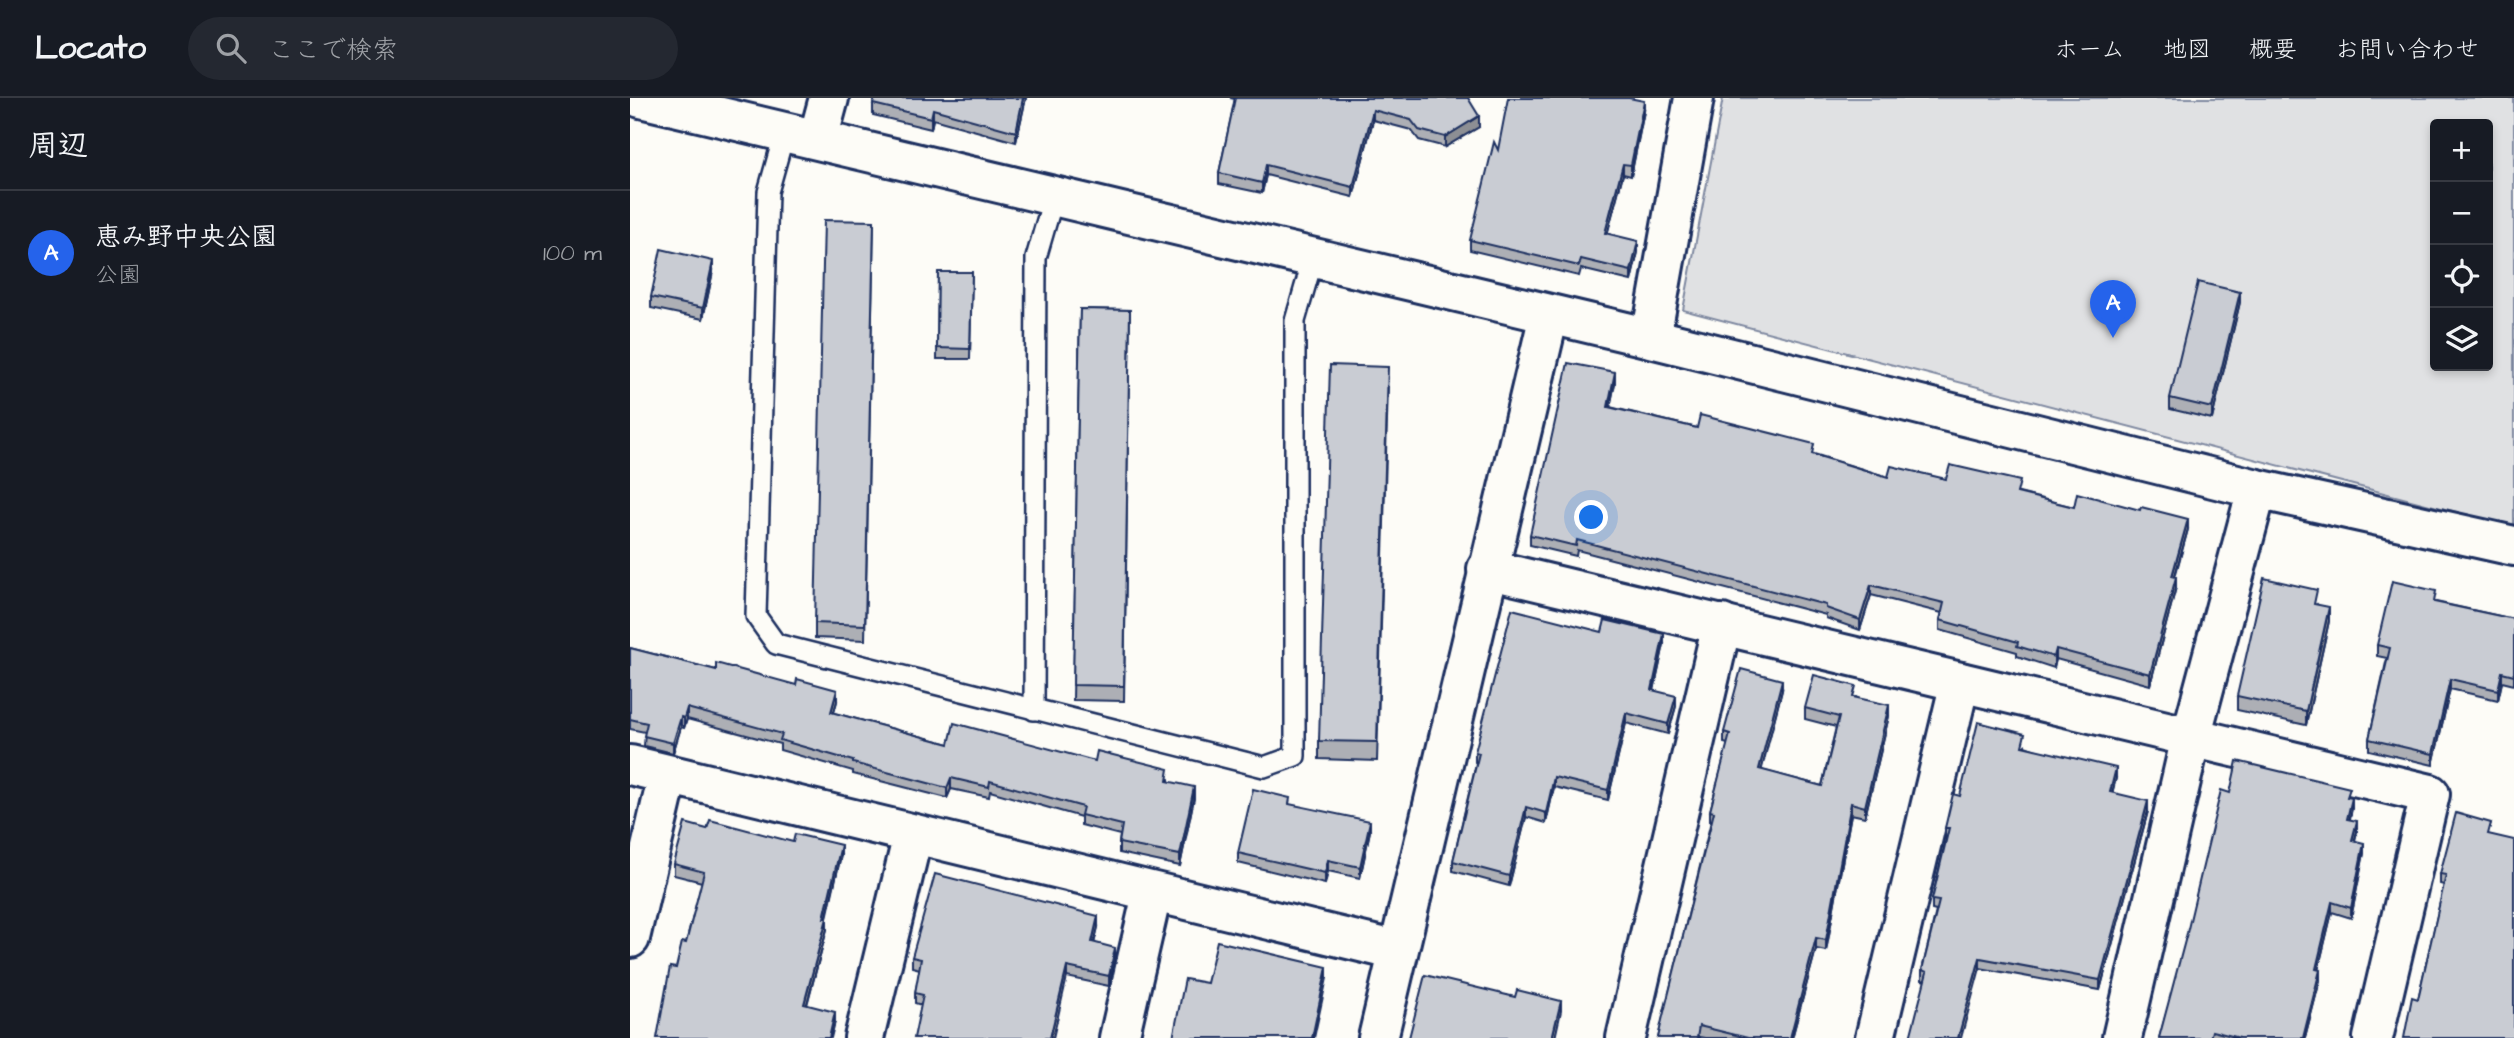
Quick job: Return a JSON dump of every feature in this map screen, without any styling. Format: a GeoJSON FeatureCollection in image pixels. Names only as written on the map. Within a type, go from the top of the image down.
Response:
{"type":"FeatureCollection","features":[{"type":"Feature","properties":{"kind":"street"},"geometry":{"type":"LineString","coordinates":[[641,98],[1651,338],[2257,489],[2514,546]]}},
{"type":"Feature","properties":{"kind":"street"},"geometry":{"type":"LineString","coordinates":[[802,135],[829,98]]}},
{"type":"Feature","properties":{"kind":"street"},"geometry":{"type":"LineString","coordinates":[[1651,338],[1694,98]]}},
{"type":"Feature","properties":{"kind":"street"},"geometry":{"type":"LineString","coordinates":[[1378,1038],[1549,315]]}},
{"type":"Feature","properties":{"kind":"street"},"geometry":{"type":"LineString","coordinates":[[2122,1038],[2192,737],[2257,489]]}},
{"type":"Feature","properties":{"kind":"street"},"geometry":{"type":"LineString","coordinates":[[1487,569],[2430,794],[2373,1038]]}},
{"type":"Feature","properties":{"kind":"street"},"geometry":{"type":"LineString","coordinates":[[1626,1038],[1722,624]]}},
{"type":"Feature","properties":{"kind":"street"},"geometry":{"type":"LineString","coordinates":[[1875,1038],[1959,682]]}},
{"type":"Feature","properties":{"kind":"street"},"geometry":{"type":"LineString","coordinates":[[630,765],[1152,894],[1398,951]]}},
{"type":"Feature","properties":{"kind":"street"},"geometry":{"type":"LineString","coordinates":[[630,938],[668,775]]}},
{"type":"Feature","properties":{"kind":"street"},"geometry":{"type":"LineString","coordinates":[[864,1038],[914,835]]}},
{"type":"Feature","properties":{"kind":"street"},"geometry":{"type":"LineString","coordinates":[[1119,1038],[1152,894]]}},
{"type":"Feature","properties":{"kind":"lane"},"geometry":{"type":"LineString","coordinates":[[802,135],[768,192],[756,616],[776,644],[1264,767],[1295,755],[1295,321],[1313,259]]}},
{"type":"Feature","properties":{"kind":"lane"},"geometry":{"type":"LineString","coordinates":[[1034,710],[1036,258],[1054,196]]}},
{"type":"Feature","properties":{"kind":"shaded area"},"geometry":{"type":"Polygon","coordinates":[[[1723,98],[2514,98],[2514,527],[1683,310],[1723,98]]]}},
{"type":"Feature","properties":{"kind":"building"},"geometry":{"type":"Polygon","coordinates":[[[875,98],[1023,98],[1016,132],[933,109],[931,118],[873,104],[875,98]]]}},
{"type":"Feature","properties":{"kind":"building"},"geometry":{"type":"Polygon","coordinates":[[[1235,98],[1468,98],[1479,116],[1445,137],[1419,130],[1411,120],[1373,110],[1353,187],[1266,165],[1262,183],[1219,173],[1235,98]]]}},
{"type":"Feature","properties":{"kind":"building"},"geometry":{"type":"Polygon","coordinates":[[[1508,98],[1629,98],[1644,101],[1631,165],[1623,164],[1605,233],[1638,241],[1631,271],[1581,259],[1579,266],[1470,240],[1494,142],[1498,150],[1508,98]]]}},
{"type":"Feature","properties":{"kind":"building"},"geometry":{"type":"Polygon","coordinates":[[[824,220],[874,221],[865,625],[815,623],[824,220]]]}},
{"type":"Feature","properties":{"kind":"building"},"geometry":{"type":"Polygon","coordinates":[[[661,249],[713,261],[703,308],[651,297],[661,249]]]}},
{"type":"Feature","properties":{"kind":"building"},"geometry":{"type":"Polygon","coordinates":[[[938,272],[972,272],[970,349],[937,348],[938,272]]]}},
{"type":"Feature","properties":{"kind":"building"},"geometry":{"type":"Polygon","coordinates":[[[2198,282],[2240,292],[2212,408],[2170,398],[2198,282]]]}},
{"type":"Feature","properties":{"kind":"building"},"geometry":{"type":"Polygon","coordinates":[[[1080,309],[1130,310],[1124,686],[1073,685],[1080,309]]]}},
{"type":"Feature","properties":{"kind":"building"},"geometry":{"type":"Polygon","coordinates":[[[1568,363],[1615,372],[1608,407],[1697,428],[1700,415],[1814,444],[1812,454],[1888,477],[1891,466],[1946,479],[1950,465],[2020,481],[2017,493],[2074,507],[2077,493],[2140,510],[2141,507],[2188,519],[2172,576],[2176,577],[2150,674],[2056,649],[2054,657],[2017,646],[2018,642],[1940,620],[1944,603],[1871,585],[1860,620],[1826,608],[1826,605],[1577,540],[1576,546],[1530,535],[1568,363]]]}},
{"type":"Feature","properties":{"kind":"building"},"geometry":{"type":"Polygon","coordinates":[[[1330,365],[1388,367],[1377,742],[1319,741],[1330,365]]]}},
{"type":"Feature","properties":{"kind":"building"},"geometry":{"type":"Polygon","coordinates":[[[2264,578],[2317,590],[2314,604],[2329,607],[2306,711],[2237,696],[2264,578]]]}},
{"type":"Feature","properties":{"kind":"building"},"geometry":{"type":"Polygon","coordinates":[[[2392,581],[2436,591],[2434,602],[2514,619],[2514,675],[2502,672],[2498,690],[2450,679],[2433,754],[2369,739],[2390,648],[2377,645],[2392,581]]]}},
{"type":"Feature","properties":{"kind":"building"},"geometry":{"type":"Polygon","coordinates":[[[1512,609],[1602,632],[1605,620],[1664,634],[1652,690],[1676,696],[1668,724],[1626,713],[1608,790],[1554,777],[1546,813],[1526,807],[1509,876],[1453,861],[1479,753],[1475,752],[1512,609]]]}},
{"type":"Feature","properties":{"kind":"building"},"geometry":{"type":"Polygon","coordinates":[[[630,648],[716,670],[716,663],[796,685],[797,679],[837,690],[831,712],[949,744],[954,723],[1095,761],[1097,751],[1169,769],[1167,781],[1194,787],[1180,855],[1119,843],[1122,825],[1081,815],[1083,807],[990,781],[989,787],[951,778],[947,788],[853,763],[780,740],[782,734],[687,708],[684,718],[681,717],[673,743],[644,736],[647,723],[630,719],[630,648]]]}},
{"type":"Feature","properties":{"kind":"building"},"geometry":{"type":"Polygon","coordinates":[[[1741,669],[1782,680],[1759,769],[1822,786],[1839,717],[1805,708],[1814,675],[1856,686],[1853,697],[1889,705],[1865,807],[1851,803],[1826,940],[1816,938],[1790,1038],[1748,1038],[1699,1026],[1697,1038],[1658,1038],[1714,812],[1710,811],[1730,734],[1724,732],[1741,669]]]}},
{"type":"Feature","properties":{"kind":"building"},"geometry":{"type":"Polygon","coordinates":[[[1978,722],[2025,734],[2022,746],[2116,768],[2110,792],[2148,801],[2100,980],[1980,958],[1958,1038],[1910,1038],[1927,972],[1922,970],[1939,901],[1932,900],[1949,828],[1945,828],[1953,794],[1960,796],[1978,722]]]}},
{"type":"Feature","properties":{"kind":"building"},"geometry":{"type":"Polygon","coordinates":[[[2237,761],[2350,788],[2347,797],[2352,798],[2347,819],[2357,821],[2352,840],[2364,843],[2351,908],[2332,902],[2316,969],[2320,970],[2303,1038],[2240,1038],[2212,1031],[2210,1038],[2159,1038],[2221,790],[2230,793],[2237,761]]]}},
{"type":"Feature","properties":{"kind":"building"},"geometry":{"type":"Polygon","coordinates":[[[1253,789],[1290,798],[1289,804],[1370,821],[1360,867],[1328,860],[1325,873],[1238,853],[1253,789]]]}},
{"type":"Feature","properties":{"kind":"building"},"geometry":{"type":"Polygon","coordinates":[[[2456,813],[2491,823],[2488,834],[2514,840],[2514,1038],[2404,1038],[2412,997],[2418,999],[2446,875],[2440,874],[2456,813]]]}},
{"type":"Feature","properties":{"kind":"building"},"geometry":{"type":"Polygon","coordinates":[[[710,820],[793,842],[795,834],[841,845],[824,918],[827,918],[804,1004],[835,1012],[829,1038],[657,1038],[670,967],[676,968],[682,942],[686,943],[704,872],[674,864],[685,823],[707,829],[710,820]]]}},
{"type":"Feature","properties":{"kind":"building"},"geometry":{"type":"Polygon","coordinates":[[[935,874],[1098,916],[1092,942],[1115,948],[1109,976],[1067,967],[1050,1038],[914,1038],[923,995],[915,993],[921,959],[912,957],[935,874]]]}},
{"type":"Feature","properties":{"kind":"building"},"geometry":{"type":"Polygon","coordinates":[[[1217,941],[1327,967],[1312,1038],[1173,1038],[1185,979],[1207,983],[1217,941]]]}},
{"type":"Feature","properties":{"kind":"building"},"geometry":{"type":"Polygon","coordinates":[[[1425,975],[1515,997],[1517,990],[1561,1001],[1552,1038],[1409,1038],[1425,975]]]}},
{"type":"Feature","properties":{"kind":"place","name":"恵み野中央公園"},"geometry":{"type":"Point","coordinates":[2113,338]}}]}
